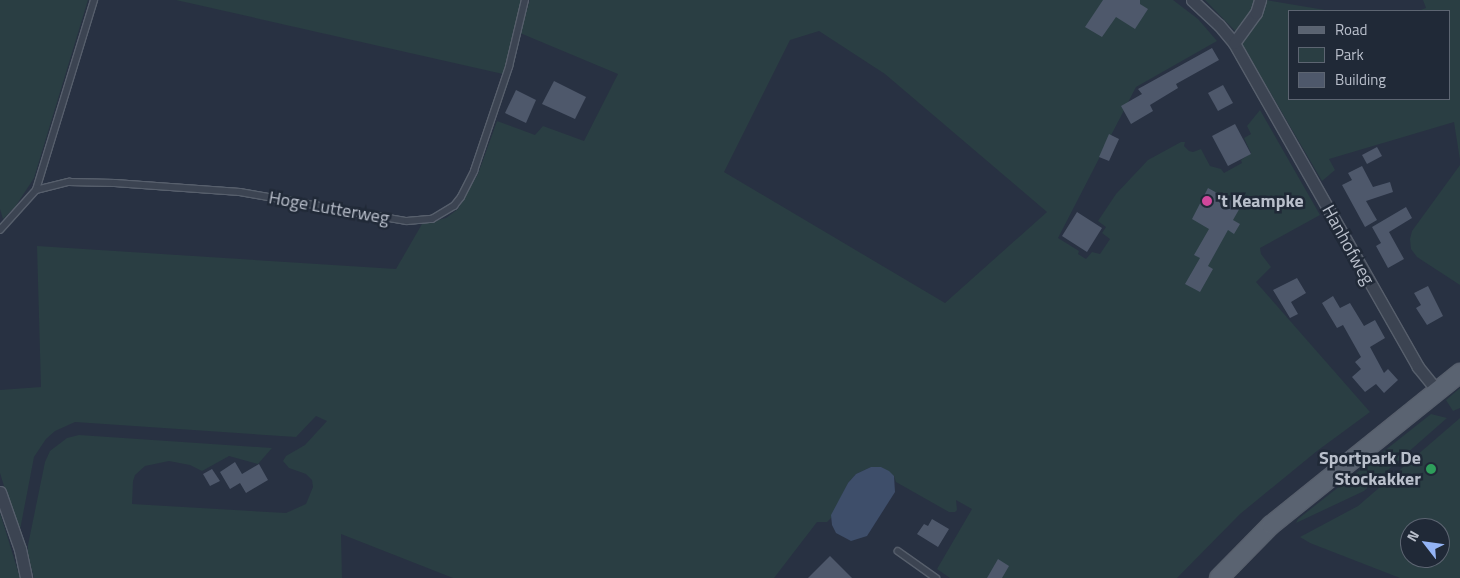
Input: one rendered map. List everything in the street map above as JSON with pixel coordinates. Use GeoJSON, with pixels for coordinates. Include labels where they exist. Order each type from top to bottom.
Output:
{"type":"FeatureCollection","features":[{"type":"Feature","properties":{"kind":"main road"},"geometry":{"type":"LineString","coordinates":[[1219,578],[1271,525],[1460,373]]}},
{"type":"Feature","properties":{"kind":"street","name":"Hanhofweg"},"geometry":{"type":"LineString","coordinates":[[1192,0],[1219,25],[1234,43],[1418,367],[1438,392]]}},
{"type":"Feature","properties":{"kind":"street"},"geometry":{"type":"LineString","coordinates":[[1234,43],[1256,13],[1260,0]]}},
{"type":"Feature","properties":{"kind":"street"},"geometry":{"type":"LineString","coordinates":[[0,492],[20,549],[26,578]]}},
{"type":"Feature","properties":{"kind":"lane"},"geometry":{"type":"LineString","coordinates":[[0,230],[36,190],[94,0]]}},
{"type":"Feature","properties":{"kind":"lane","name":"Hoge Lutterweg"},"geometry":{"type":"LineString","coordinates":[[36,190],[69,182],[115,182],[240,192],[407,221],[432,219],[454,206],[462,197],[474,171],[509,67],[525,0]]}},
{"type":"Feature","properties":{"kind":"lane"},"geometry":{"type":"LineString","coordinates":[[898,551],[936,578]]}},
{"type":"Feature","properties":{"kind":"green space"},"geometry":{"type":"Polygon","coordinates":[[[0,0],[88,0],[34,178],[15,207],[3,219],[0,209],[0,0]]]}},
{"type":"Feature","properties":{"kind":"green space"},"geometry":{"type":"Polygon","coordinates":[[[176,0],[522,0],[503,74],[176,0]]]}},
{"type":"Feature","properties":{"kind":"green space"},"geometry":{"type":"Polygon","coordinates":[[[530,0],[1173,0],[1198,19],[1217,41],[1136,87],[1058,238],[1079,251],[1078,254],[1086,259],[1092,252],[1100,254],[1110,239],[1102,233],[1106,227],[1098,221],[1116,194],[1148,160],[1181,142],[1185,142],[1184,146],[1189,151],[1193,152],[1201,149],[1210,166],[1221,169],[1224,173],[1242,163],[1241,160],[1251,153],[1244,138],[1251,134],[1247,126],[1260,110],[1320,215],[1260,248],[1261,254],[1271,267],[1256,282],[1370,412],[1317,451],[1240,514],[1177,578],[950,578],[937,569],[972,509],[956,500],[957,510],[949,512],[896,482],[894,476],[881,467],[871,467],[856,474],[848,483],[831,518],[827,522],[817,522],[774,578],[453,578],[341,534],[342,578],[34,578],[28,554],[28,545],[45,462],[50,451],[67,438],[79,435],[272,448],[258,464],[229,456],[202,471],[190,465],[169,461],[145,466],[135,475],[132,504],[286,513],[306,504],[313,487],[312,480],[306,474],[289,468],[283,461],[286,456],[305,445],[327,421],[316,416],[296,437],[75,422],[55,431],[46,439],[34,457],[19,535],[0,473],[0,390],[41,387],[37,246],[396,269],[422,224],[446,218],[458,209],[478,174],[497,121],[535,135],[543,126],[584,141],[618,74],[520,33],[530,0]],[[819,31],[790,40],[724,172],[945,303],[1047,212],[885,74],[819,31]]]}},
{"type":"Feature","properties":{"kind":"green space"},"geometry":{"type":"Polygon","coordinates":[[[1205,0],[1254,0],[1252,9],[1236,32],[1205,0]]]}},
{"type":"Feature","properties":{"kind":"green space"},"geometry":{"type":"Polygon","coordinates":[[[1266,0],[1325,10],[1288,10],[1288,100],[1450,100],[1450,10],[1421,10],[1426,8],[1423,0],[1460,0],[1460,160],[1454,122],[1329,159],[1335,170],[1322,181],[1242,44],[1265,8],[1266,0]]]}},
{"type":"Feature","properties":{"kind":"green space"},"geometry":{"type":"Polygon","coordinates":[[[1460,165],[1460,285],[1417,257],[1411,249],[1410,239],[1412,231],[1460,165]]]}},
{"type":"Feature","properties":{"kind":"green space"},"geometry":{"type":"Polygon","coordinates":[[[1460,388],[1460,408],[1453,411],[1446,400],[1460,388]]]}},
{"type":"Feature","properties":{"kind":"green space"},"geometry":{"type":"Polygon","coordinates":[[[1431,414],[1447,418],[1364,491],[1296,523],[1298,519],[1431,414]]]}},
{"type":"Feature","properties":{"kind":"green space","name":"Sportpark De Stockakker"},"geometry":{"type":"Polygon","coordinates":[[[1460,418],[1460,578],[1400,578],[1310,543],[1300,537],[1358,506],[1460,418]]]}},
{"type":"Feature","properties":{"kind":"green space"},"geometry":{"type":"Polygon","coordinates":[[[0,513],[6,532],[20,578],[0,578],[0,513]]]}},
{"type":"Feature","properties":{"kind":"water"},"geometry":{"type":"Polygon","coordinates":[[[871,467],[881,467],[894,476],[895,492],[867,536],[851,541],[836,533],[832,525],[831,515],[848,483],[856,474],[871,467]]]}},
{"type":"Feature","properties":{"kind":"building"},"geometry":{"type":"Polygon","coordinates":[[[1103,0],[1140,0],[1140,4],[1148,9],[1135,29],[1116,17],[1102,37],[1085,27],[1103,0]]]}},
{"type":"Feature","properties":{"kind":"building"},"geometry":{"type":"Polygon","coordinates":[[[1212,48],[1219,60],[1176,84],[1178,88],[1150,105],[1153,111],[1131,124],[1121,106],[1142,94],[1138,89],[1212,48]]]}},
{"type":"Feature","properties":{"kind":"building"},"geometry":{"type":"Polygon","coordinates":[[[554,81],[586,97],[575,119],[542,104],[554,81]]]}},
{"type":"Feature","properties":{"kind":"building"},"geometry":{"type":"Polygon","coordinates":[[[1223,85],[1233,103],[1218,111],[1208,93],[1223,85]]]}},
{"type":"Feature","properties":{"kind":"building"},"geometry":{"type":"Polygon","coordinates":[[[516,90],[536,100],[526,123],[505,113],[516,90]]]}},
{"type":"Feature","properties":{"kind":"building"},"geometry":{"type":"Polygon","coordinates":[[[1235,124],[1251,154],[1228,166],[1212,136],[1235,124]]]}},
{"type":"Feature","properties":{"kind":"building"},"geometry":{"type":"Polygon","coordinates":[[[1109,134],[1119,139],[1109,161],[1099,157],[1109,134]]]}},
{"type":"Feature","properties":{"kind":"building"},"geometry":{"type":"Polygon","coordinates":[[[1377,147],[1382,156],[1367,164],[1362,155],[1377,147]]]}},
{"type":"Feature","properties":{"kind":"building"},"geometry":{"type":"Polygon","coordinates":[[[1362,166],[1373,187],[1390,182],[1393,192],[1366,201],[1377,220],[1365,227],[1342,185],[1352,180],[1348,173],[1362,166]]]}},
{"type":"Feature","properties":{"kind":"building"},"geometry":{"type":"Polygon","coordinates":[[[1208,188],[1241,206],[1233,220],[1240,224],[1234,234],[1228,230],[1208,266],[1213,269],[1200,292],[1185,284],[1200,258],[1194,255],[1209,229],[1192,219],[1208,188]]]}},
{"type":"Feature","properties":{"kind":"building"},"geometry":{"type":"Polygon","coordinates":[[[1406,207],[1412,218],[1389,232],[1404,259],[1388,268],[1376,246],[1381,243],[1372,227],[1406,207]]]}},
{"type":"Feature","properties":{"kind":"building"},"geometry":{"type":"Polygon","coordinates":[[[1077,212],[1102,228],[1087,252],[1062,236],[1077,212]]]}},
{"type":"Feature","properties":{"kind":"building"},"geometry":{"type":"Polygon","coordinates":[[[1297,278],[1306,293],[1291,302],[1298,314],[1290,318],[1273,290],[1297,278]]]}},
{"type":"Feature","properties":{"kind":"building"},"geometry":{"type":"Polygon","coordinates":[[[1428,286],[1443,316],[1427,325],[1416,308],[1421,305],[1414,293],[1428,286]]]}},
{"type":"Feature","properties":{"kind":"building"},"geometry":{"type":"Polygon","coordinates":[[[1333,296],[1340,308],[1350,303],[1364,326],[1375,320],[1385,338],[1370,347],[1384,373],[1388,369],[1398,380],[1384,393],[1376,384],[1365,392],[1352,377],[1361,369],[1355,362],[1361,357],[1343,325],[1337,328],[1322,303],[1333,296]]]}},
{"type":"Feature","properties":{"kind":"building"},"geometry":{"type":"Polygon","coordinates":[[[235,462],[242,474],[259,464],[268,480],[246,493],[240,483],[230,489],[220,472],[235,462]]]}},
{"type":"Feature","properties":{"kind":"building"},"geometry":{"type":"Polygon","coordinates":[[[212,469],[220,481],[210,486],[203,474],[212,469]]]}},
{"type":"Feature","properties":{"kind":"building"},"geometry":{"type":"Polygon","coordinates":[[[932,519],[949,529],[938,547],[917,534],[924,524],[928,526],[932,519]]]}},
{"type":"Feature","properties":{"kind":"building"},"geometry":{"type":"Polygon","coordinates":[[[830,556],[852,578],[808,578],[830,556]]]}},
{"type":"Feature","properties":{"kind":"building"},"geometry":{"type":"Polygon","coordinates":[[[998,559],[1009,566],[1002,578],[987,578],[998,559]]]}},
{"type":"Feature","properties":{"kind":"place","name":"'t Keampke"},"geometry":{"type":"Point","coordinates":[1207,201]}},
{"type":"Feature","properties":{"kind":"place","name":"Sportpark De Stockakker"},"geometry":{"type":"Point","coordinates":[1431,469]}}]}
